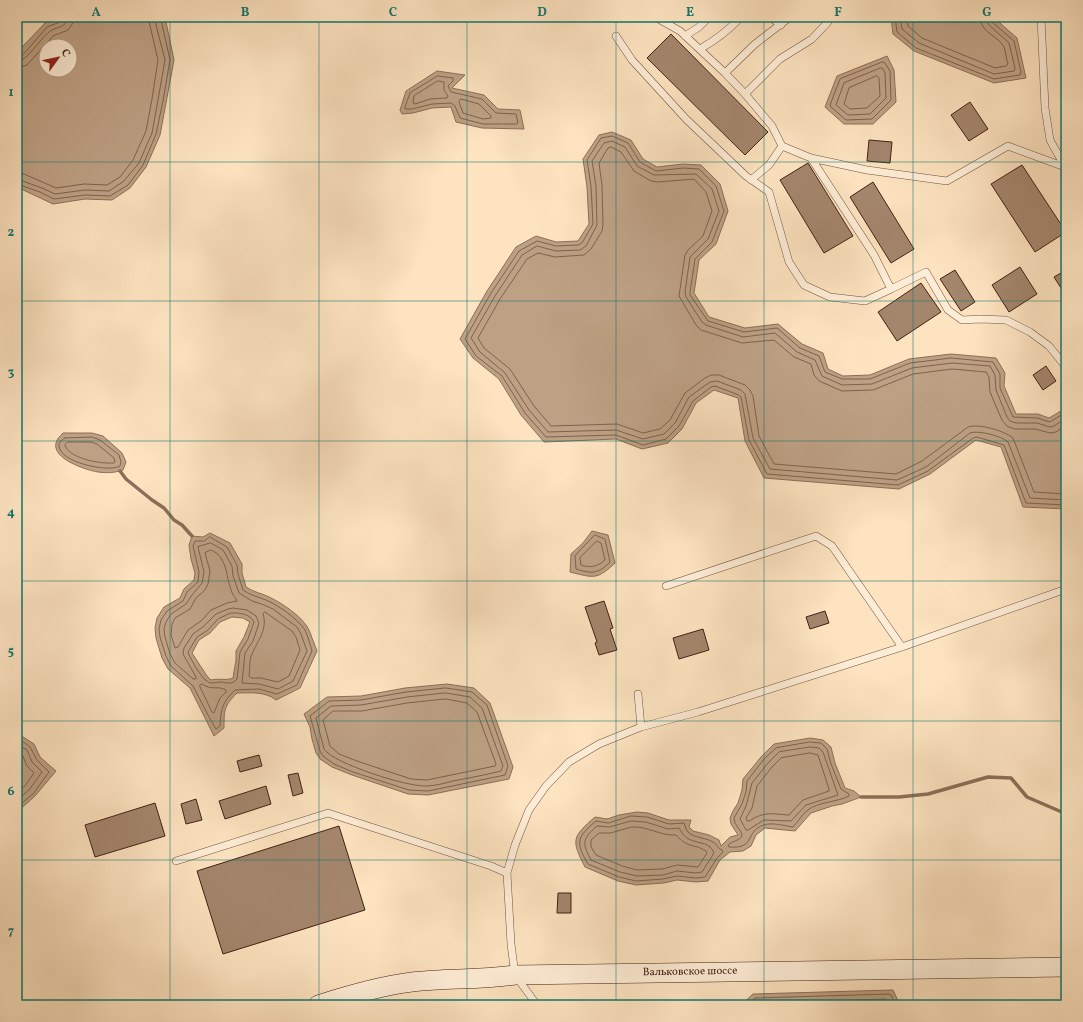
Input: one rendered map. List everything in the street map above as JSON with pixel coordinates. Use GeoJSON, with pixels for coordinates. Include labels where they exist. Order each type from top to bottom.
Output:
{"type":"FeatureCollection","features":[{"type":"Feature","properties":{"kind":"main road","name":"Вальковское шоссе"},"geometry":{"type":"LineString","coordinates":[[318,1005],[360,992],[412,982],[493,978],[515,974],[1066,967]]}},
{"type":"Feature","properties":{"kind":"lane"},"geometry":{"type":"LineString","coordinates":[[655,17],[680,31],[725,73],[772,126],[782,146],[811,158],[867,170],[947,180],[1008,146],[1066,168]]}},
{"type":"Feature","properties":{"kind":"lane"},"geometry":{"type":"LineString","coordinates":[[685,36],[699,27],[709,17]]}},
{"type":"Feature","properties":{"kind":"lane"},"geometry":{"type":"LineString","coordinates":[[700,49],[720,37],[741,17]]}},
{"type":"Feature","properties":{"kind":"lane"},"geometry":{"type":"LineString","coordinates":[[770,17],[781,25]]}},
{"type":"Feature","properties":{"kind":"lane"},"geometry":{"type":"LineString","coordinates":[[725,73],[755,44],[790,17]]}},
{"type":"Feature","properties":{"kind":"lane"},"geometry":{"type":"LineString","coordinates":[[745,94],[780,59],[812,39],[828,22],[826,17]]}},
{"type":"Feature","properties":{"kind":"lane"},"geometry":{"type":"LineString","coordinates":[[1041,17],[1045,108],[1050,140],[1066,168]]}},
{"type":"Feature","properties":{"kind":"lane"},"geometry":{"type":"LineString","coordinates":[[616,36],[632,60],[686,119],[751,180],[769,192],[789,262],[804,285],[830,297],[865,301],[926,272],[948,310],[962,320],[1006,320],[1030,332],[1049,346],[1066,367]]}},
{"type":"Feature","properties":{"kind":"lane"},"geometry":{"type":"LineString","coordinates":[[751,180],[769,165],[782,146]]}},
{"type":"Feature","properties":{"kind":"lane"},"geometry":{"type":"LineString","coordinates":[[811,158],[874,255],[892,289]]}},
{"type":"Feature","properties":{"kind":"lane"},"geometry":{"type":"LineString","coordinates":[[666,586],[816,536],[832,546],[902,647]]}},
{"type":"Feature","properties":{"kind":"lane"},"geometry":{"type":"LineString","coordinates":[[536,1005],[515,974],[511,944],[506,873],[530,810],[546,786],[569,762],[599,744],[641,727],[698,712],[902,647],[1066,589]]}},
{"type":"Feature","properties":{"kind":"lane"},"geometry":{"type":"LineString","coordinates":[[638,694],[641,727]]}},
{"type":"Feature","properties":{"kind":"lane"},"geometry":{"type":"LineString","coordinates":[[176,861],[328,813],[490,866],[506,873]]}},
{"type":"Feature","properties":{"kind":"water"},"geometry":{"type":"Polygon","coordinates":[[[64,17],[162,17],[166,22],[174,60],[160,135],[146,167],[130,188],[112,200],[85,199],[53,204],[17,187],[17,55],[24,45],[45,23],[64,17]]]}},
{"type":"Feature","properties":{"kind":"water"},"geometry":{"type":"Polygon","coordinates":[[[891,17],[993,17],[1017,38],[1026,78],[994,83],[914,51],[893,34],[891,17]]]}},
{"type":"Feature","properties":{"kind":"water"},"geometry":{"type":"Polygon","coordinates":[[[887,56],[894,70],[896,102],[873,124],[844,124],[825,107],[837,76],[887,56]]]}},
{"type":"Feature","properties":{"kind":"water"},"geometry":{"type":"Polygon","coordinates":[[[437,71],[465,75],[452,88],[484,95],[498,109],[520,110],[524,129],[482,128],[456,122],[451,107],[432,108],[402,114],[400,110],[406,91],[437,71]]]}},
{"type":"Feature","properties":{"kind":"water"},"geometry":{"type":"Polygon","coordinates":[[[612,132],[631,140],[643,159],[657,167],[683,164],[701,165],[720,184],[728,211],[716,244],[699,260],[694,293],[709,317],[745,328],[778,324],[802,344],[823,353],[828,369],[843,376],[870,375],[909,359],[951,354],[996,358],[1005,373],[1004,386],[1016,414],[1038,414],[1049,418],[1066,408],[1066,509],[1023,507],[1001,447],[976,440],[930,474],[899,489],[764,478],[745,441],[738,398],[714,390],[696,403],[682,429],[668,443],[642,449],[616,439],[544,442],[521,415],[499,379],[473,358],[460,339],[487,291],[516,247],[536,236],[556,242],[578,241],[589,224],[587,187],[583,159],[599,135],[612,132]]]}},
{"type":"Feature","properties":{"kind":"water"},"geometry":{"type":"Polygon","coordinates":[[[63,433],[92,433],[103,436],[122,453],[126,462],[123,470],[117,472],[98,472],[78,466],[64,459],[56,449],[56,442],[63,433]]]}},
{"type":"Feature","properties":{"kind":"water"},"geometry":{"type":"Polygon","coordinates":[[[592,531],[608,535],[615,563],[604,572],[595,576],[585,576],[570,572],[571,554],[583,543],[592,531]]]}},
{"type":"Feature","properties":{"kind":"water"},"geometry":{"type":"Polygon","coordinates":[[[210,533],[230,543],[242,564],[242,573],[246,587],[274,600],[297,615],[309,630],[317,651],[300,688],[276,700],[262,694],[237,693],[227,705],[224,717],[224,728],[214,736],[190,688],[168,669],[162,658],[156,638],[155,628],[157,618],[164,607],[180,598],[184,589],[194,580],[195,573],[189,545],[192,536],[203,537],[210,533]],[[232,617],[220,622],[210,633],[199,640],[192,653],[211,680],[233,678],[236,651],[250,622],[243,618],[232,617]]]}},
{"type":"Feature","properties":{"kind":"water"},"geometry":{"type":"Polygon","coordinates":[[[447,684],[474,688],[490,703],[513,767],[509,779],[428,795],[408,794],[332,767],[320,759],[316,753],[310,727],[304,714],[327,697],[361,696],[405,688],[447,684]]]}},
{"type":"Feature","properties":{"kind":"water"},"geometry":{"type":"Polygon","coordinates":[[[17,733],[34,744],[40,757],[56,771],[35,796],[17,812],[17,733]]]}},
{"type":"Feature","properties":{"kind":"water"},"geometry":{"type":"Polygon","coordinates":[[[810,738],[823,740],[831,747],[835,763],[845,788],[854,791],[861,797],[811,813],[795,831],[765,828],[756,835],[751,846],[743,851],[730,852],[720,860],[708,881],[696,882],[677,880],[664,883],[636,885],[618,881],[585,867],[580,858],[577,851],[576,839],[582,829],[595,817],[607,819],[637,812],[648,813],[669,820],[691,820],[689,827],[693,831],[709,835],[719,840],[721,846],[730,837],[738,835],[731,824],[730,818],[738,803],[742,790],[743,779],[761,757],[774,744],[810,738]]]}},
{"type":"Feature","properties":{"kind":"water"},"geometry":{"type":"Polygon","coordinates":[[[893,990],[900,1005],[741,1005],[753,994],[893,990]]]}},
{"type":"Feature","properties":{"kind":"building"},"geometry":{"type":"Polygon","coordinates":[[[671,34],[768,132],[745,155],[647,58],[671,34]]]}},
{"type":"Feature","properties":{"kind":"building"},"geometry":{"type":"Polygon","coordinates":[[[970,102],[988,129],[969,141],[951,115],[970,102]]]}},
{"type":"Feature","properties":{"kind":"building"},"geometry":{"type":"Polygon","coordinates":[[[869,140],[892,142],[890,163],[867,161],[869,140]]]}},
{"type":"Feature","properties":{"kind":"building"},"geometry":{"type":"Polygon","coordinates":[[[808,163],[853,236],[824,253],[780,180],[808,163]]]}},
{"type":"Feature","properties":{"kind":"building"},"geometry":{"type":"Polygon","coordinates":[[[1022,165],[1066,232],[1035,252],[991,184],[1022,165]]]}},
{"type":"Feature","properties":{"kind":"building"},"geometry":{"type":"Polygon","coordinates":[[[873,182],[914,249],[891,263],[850,197],[873,182]]]}},
{"type":"Feature","properties":{"kind":"building"},"geometry":{"type":"Polygon","coordinates":[[[1020,267],[1037,294],[1009,312],[992,285],[1020,267]]]}},
{"type":"Feature","properties":{"kind":"building"},"geometry":{"type":"Polygon","coordinates":[[[955,270],[975,302],[961,311],[940,279],[955,270]]]}},
{"type":"Feature","properties":{"kind":"building"},"geometry":{"type":"Polygon","coordinates":[[[1066,270],[1066,296],[1054,277],[1066,270]]]}},
{"type":"Feature","properties":{"kind":"building"},"geometry":{"type":"Polygon","coordinates":[[[921,283],[941,312],[897,341],[878,312],[921,283]]]}},
{"type":"Feature","properties":{"kind":"building"},"geometry":{"type":"Polygon","coordinates":[[[1046,366],[1056,381],[1043,390],[1033,375],[1046,366]]]}},
{"type":"Feature","properties":{"kind":"building"},"geometry":{"type":"Polygon","coordinates":[[[604,601],[613,628],[610,629],[617,650],[599,655],[595,643],[597,642],[585,607],[604,601]]]}},
{"type":"Feature","properties":{"kind":"building"},"geometry":{"type":"Polygon","coordinates":[[[825,611],[829,623],[810,629],[806,617],[825,611]]]}},
{"type":"Feature","properties":{"kind":"building"},"geometry":{"type":"Polygon","coordinates":[[[703,629],[709,650],[679,659],[673,638],[703,629]]]}},
{"type":"Feature","properties":{"kind":"building"},"geometry":{"type":"Polygon","coordinates":[[[259,755],[262,766],[240,772],[237,761],[259,755]]]}},
{"type":"Feature","properties":{"kind":"building"},"geometry":{"type":"Polygon","coordinates":[[[298,773],[303,793],[293,796],[288,775],[298,773]]]}},
{"type":"Feature","properties":{"kind":"building"},"geometry":{"type":"Polygon","coordinates":[[[266,786],[271,804],[225,819],[219,801],[266,786]]]}},
{"type":"Feature","properties":{"kind":"building"},"geometry":{"type":"Polygon","coordinates":[[[196,799],[202,820],[186,824],[181,804],[196,799]]]}},
{"type":"Feature","properties":{"kind":"building"},"geometry":{"type":"Polygon","coordinates":[[[155,803],[165,836],[95,857],[85,825],[155,803]]]}},
{"type":"Feature","properties":{"kind":"building"},"geometry":{"type":"Polygon","coordinates":[[[339,826],[365,910],[223,954],[197,871],[339,826]]]}},
{"type":"Feature","properties":{"kind":"building"},"geometry":{"type":"Polygon","coordinates":[[[558,893],[571,893],[571,913],[557,913],[558,893]]]}},
{"type":"Feature","properties":{"kind":"waterway"},"geometry":{"type":"LineString","coordinates":[[120,471],[126,479],[164,508],[174,520],[182,525],[192,536]]}},
{"type":"Feature","properties":{"kind":"waterway"},"geometry":{"type":"LineString","coordinates":[[861,797],[899,797],[928,794],[988,777],[1011,778],[1027,797],[1064,813],[1066,812]]}}]}
